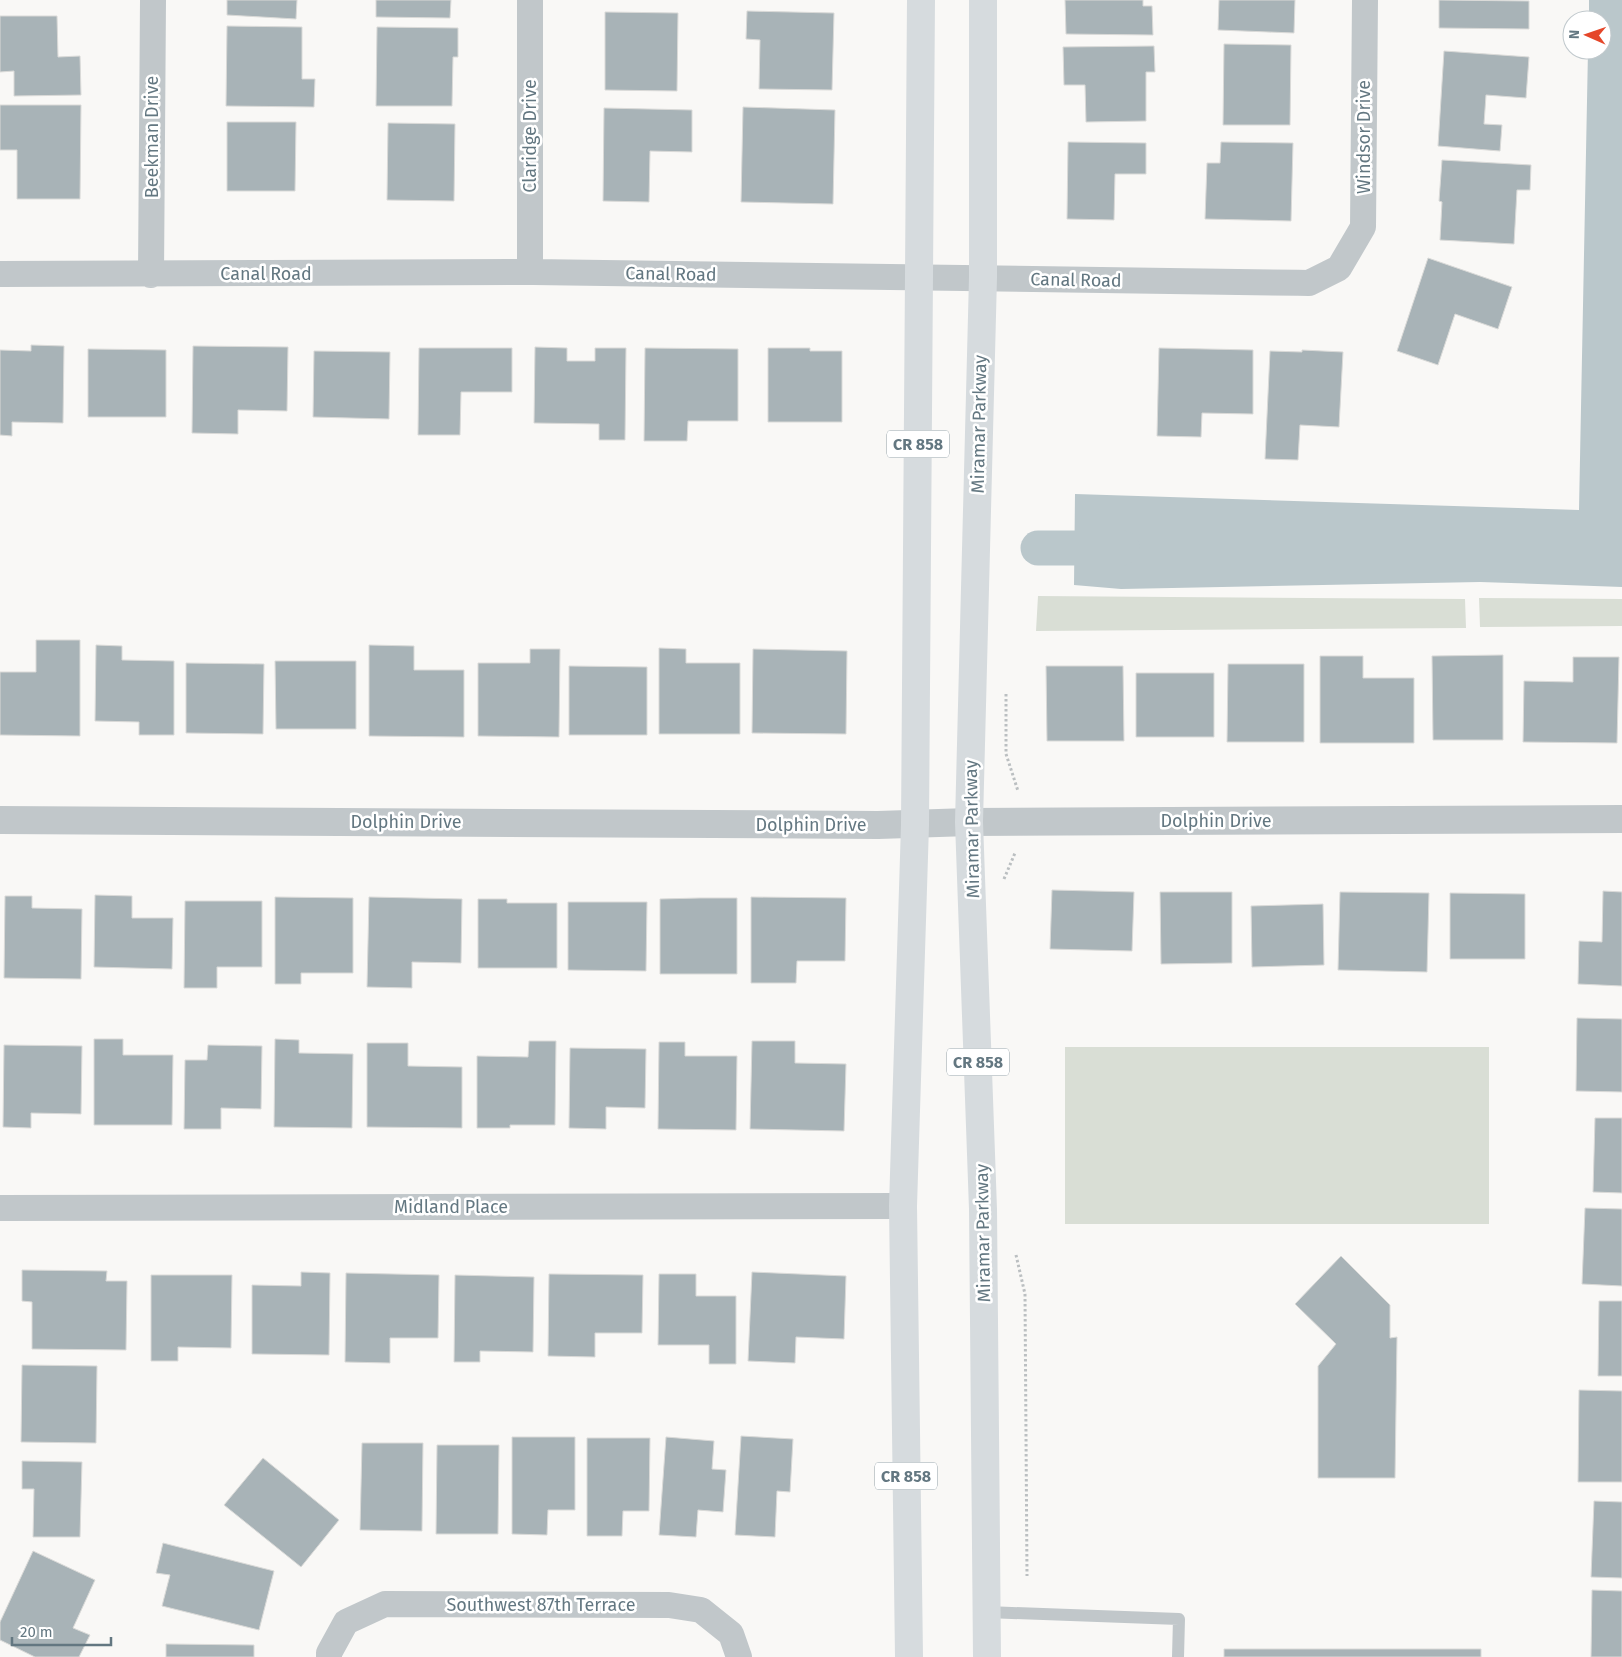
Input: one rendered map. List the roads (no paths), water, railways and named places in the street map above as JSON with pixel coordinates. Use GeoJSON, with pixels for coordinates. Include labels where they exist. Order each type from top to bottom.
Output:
{"type":"FeatureCollection","features":[{"type":"Feature","properties":{"kind":"main road","name":"CR 858"},"geometry":{"type":"LineString","coordinates":[[909,1657],[903,1206],[915,825],[921,0]]}},
{"type":"Feature","properties":{"kind":"main road","name":"Miramar Parkway"},"geometry":{"type":"LineString","coordinates":[[983,0],[983,278],[969,822],[984,1209],[987,1657]]}},
{"type":"Feature","properties":{"kind":"street","name":"Beekman Drive"},"geometry":{"type":"LineString","coordinates":[[151,275],[153,0]]}},
{"type":"Feature","properties":{"kind":"street","name":"Claridge Drive"},"geometry":{"type":"LineString","coordinates":[[530,0],[530,272]]}},
{"type":"Feature","properties":{"kind":"street","name":"Windsor Drive"},"geometry":{"type":"LineString","coordinates":[[1339,268],[1363,227],[1365,0]]}},
{"type":"Feature","properties":{"kind":"street","name":"Canal Road"},"geometry":{"type":"LineString","coordinates":[[0,274],[151,275],[530,272],[1309,283],[1339,268]]}},
{"type":"Feature","properties":{"kind":"street","name":"Dolphin Drive"},"geometry":{"type":"LineString","coordinates":[[0,820],[915,825],[969,822],[1622,819]]}},
{"type":"Feature","properties":{"kind":"street","name":"Midland Place"},"geometry":{"type":"LineString","coordinates":[[0,1208],[903,1206]]}},
{"type":"Feature","properties":{"kind":"street","name":"Southwest 87th Terrace"},"geometry":{"type":"LineString","coordinates":[[329,1657],[329,1653],[346,1622],[385,1604],[669,1605],[701,1610],[735,1646]]}},
{"type":"Feature","properties":{"kind":"lane"},"geometry":{"type":"LineString","coordinates":[[987,1612],[1179,1619],[1178,1657]]}},
{"type":"Feature","properties":{"kind":"waterway"},"geometry":{"type":"LineString","coordinates":[[1038,548],[1122,548]]}}]}
